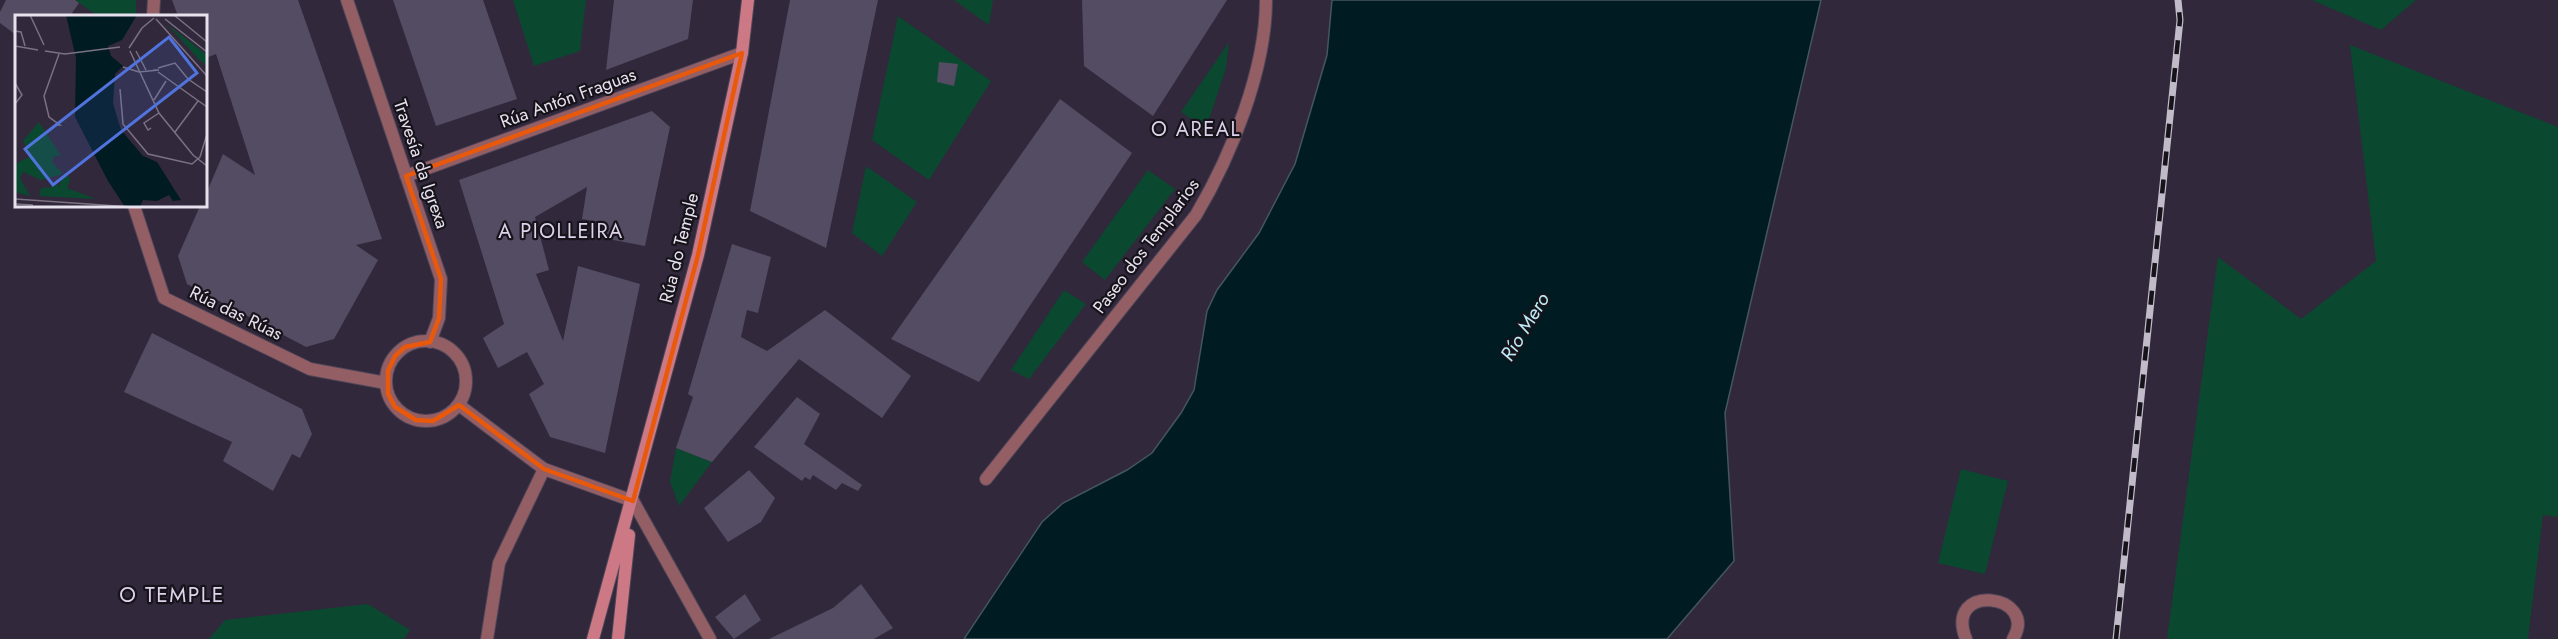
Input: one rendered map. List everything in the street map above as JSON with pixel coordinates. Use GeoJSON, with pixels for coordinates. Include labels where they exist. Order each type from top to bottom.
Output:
{"type":"FeatureCollection","features":[{"type":"Feature","properties":{"kind":"main road","name":"Rúa do Temple"},"geometry":{"type":"LineString","coordinates":[[593,639],[633,501],[645,446],[698,255],[742,53],[748,0]]}},
{"type":"Feature","properties":{"kind":"main road","name":"Rúa do Temple"},"geometry":{"type":"LineString","coordinates":[[618,639],[633,501]]}},
{"type":"Feature","properties":{"kind":"street"},"geometry":{"type":"LineString","coordinates":[[153,15],[154,0]]}},
{"type":"Feature","properties":{"kind":"street","name":"Travesía da Igrexa"},"geometry":{"type":"LineString","coordinates":[[347,0],[441,279],[439,318],[430,342]]}},
{"type":"Feature","properties":{"kind":"street","name":"Paseo dos Templarios"},"geometry":{"type":"LineString","coordinates":[[986,480],[1196,215],[1219,177],[1238,128],[1256,69],[1266,0]]}},
{"type":"Feature","properties":{"kind":"street","name":"Rúa Antón Fraguas"},"geometry":{"type":"LineString","coordinates":[[406,176],[742,53]]}},
{"type":"Feature","properties":{"kind":"street","name":"Rúa das Rúas"},"geometry":{"type":"LineString","coordinates":[[134,207],[164,298],[310,369],[386,383]]}},
{"type":"Feature","properties":{"kind":"street"},"geometry":{"type":"LineString","coordinates":[[430,342],[442,344],[460,360],[466,379],[465,392],[459,405],[449,414],[433,421],[416,420],[407,417],[395,406],[386,383],[388,371],[395,356],[405,347],[430,342]]}},
{"type":"Feature","properties":{"kind":"street"},"geometry":{"type":"LineString","coordinates":[[459,405],[544,469],[633,501],[710,639]]}},
{"type":"Feature","properties":{"kind":"street"},"geometry":{"type":"LineString","coordinates":[[488,639],[499,562],[544,469]]}},
{"type":"Feature","properties":{"kind":"street"},"geometry":{"type":"LineString","coordinates":[[1966,639],[1962,630],[1964,616],[1972,604],[1986,598],[2000,600],[2012,609],[2017,622],[2013,639]]}},
{"type":"Feature","properties":{"kind":"highlighted area"},"geometry":{"type":"Polygon","coordinates":[[[742,53],[698,255],[633,501],[544,469],[459,405],[433,421],[416,420],[395,407],[388,394],[388,371],[395,356],[405,347],[430,342],[439,318],[441,279],[406,176],[742,53]]]}},
{"type":"Feature","properties":{"kind":"green space"},"geometry":{"type":"Polygon","coordinates":[[[75,0],[136,0],[136,15],[97,15],[75,0]]]}},
{"type":"Feature","properties":{"kind":"green space"},"geometry":{"type":"Polygon","coordinates":[[[513,0],[586,0],[580,51],[534,66],[513,0]]]}},
{"type":"Feature","properties":{"kind":"green space"},"geometry":{"type":"Polygon","coordinates":[[[954,0],[993,0],[989,25],[954,0]]]}},
{"type":"Feature","properties":{"kind":"green space"},"geometry":{"type":"Polygon","coordinates":[[[2312,0],[2416,0],[2381,30],[2312,0]]]}},
{"type":"Feature","properties":{"kind":"green space"},"geometry":{"type":"Polygon","coordinates":[[[898,16],[991,81],[929,180],[872,140],[898,16]]]}},
{"type":"Feature","properties":{"kind":"green space"},"geometry":{"type":"Polygon","coordinates":[[[1229,42],[1226,68],[1206,129],[1181,112],[1229,42]]]}},
{"type":"Feature","properties":{"kind":"green space"},"geometry":{"type":"Polygon","coordinates":[[[2350,45],[2558,127],[2558,517],[2543,515],[2528,639],[2167,639],[2218,257],[2301,319],[2376,261],[2350,45]]]}},
{"type":"Feature","properties":{"kind":"green space"},"geometry":{"type":"Polygon","coordinates":[[[866,166],[917,202],[882,256],[852,233],[866,166]]]}},
{"type":"Feature","properties":{"kind":"green space"},"geometry":{"type":"Polygon","coordinates":[[[1148,170],[1175,189],[1105,280],[1082,262],[1148,170]]]}},
{"type":"Feature","properties":{"kind":"green space"},"geometry":{"type":"Polygon","coordinates":[[[1064,290],[1086,304],[1029,379],[1011,370],[1064,290]]]}},
{"type":"Feature","properties":{"kind":"green space"},"geometry":{"type":"Polygon","coordinates":[[[676,448],[712,462],[679,506],[670,482],[676,448]]]}},
{"type":"Feature","properties":{"kind":"green space"},"geometry":{"type":"Polygon","coordinates":[[[1961,469],[2008,481],[1985,574],[1938,563],[1961,469]]]}},
{"type":"Feature","properties":{"kind":"green space"},"geometry":{"type":"Polygon","coordinates":[[[368,604],[410,630],[404,639],[209,639],[225,620],[368,604]]]}},
{"type":"Feature","properties":{"kind":"water","name":"Río Mero"},"geometry":{"type":"Polygon","coordinates":[[[1332,0],[1821,0],[1725,413],[1734,561],[1667,639],[964,639],[1042,522],[1063,503],[1127,470],[1152,453],[1181,413],[1194,390],[1207,311],[1217,290],[1259,233],[1295,164],[1327,55],[1332,0]]]}},
{"type":"Feature","properties":{"kind":"building"},"geometry":{"type":"Polygon","coordinates":[[[6,0],[75,0],[79,3],[71,15],[15,15],[15,34],[0,23],[0,12],[6,0]]]}},
{"type":"Feature","properties":{"kind":"building"},"geometry":{"type":"Polygon","coordinates":[[[172,0],[298,0],[382,239],[356,245],[378,260],[334,339],[306,347],[187,284],[178,256],[200,207],[207,207],[207,192],[223,154],[255,175],[216,54],[207,58],[207,15],[178,15],[172,0]]]}},
{"type":"Feature","properties":{"kind":"building"},"geometry":{"type":"Polygon","coordinates":[[[393,0],[483,0],[517,99],[436,126],[393,0]]]}},
{"type":"Feature","properties":{"kind":"building"},"geometry":{"type":"Polygon","coordinates":[[[614,0],[693,0],[688,39],[606,70],[614,0]]]}},
{"type":"Feature","properties":{"kind":"building"},"geometry":{"type":"Polygon","coordinates":[[[790,0],[878,0],[826,248],[750,211],[790,0]]]}},
{"type":"Feature","properties":{"kind":"building"},"geometry":{"type":"Polygon","coordinates":[[[1082,0],[1227,0],[1153,116],[1084,66],[1082,0]]]}},
{"type":"Feature","properties":{"kind":"building"},"geometry":{"type":"Polygon","coordinates":[[[939,62],[958,64],[954,86],[937,82],[939,62]]]}},
{"type":"Feature","properties":{"kind":"building"},"geometry":{"type":"Polygon","coordinates":[[[1060,99],[1132,153],[979,382],[891,339],[1060,99]]]}},
{"type":"Feature","properties":{"kind":"building"},"geometry":{"type":"Polygon","coordinates":[[[652,111],[670,127],[645,246],[603,238],[606,223],[582,219],[587,187],[535,217],[549,270],[536,274],[563,341],[578,266],[640,284],[605,453],[550,437],[529,394],[544,384],[527,352],[498,368],[483,338],[504,324],[459,180],[652,111]]]}},
{"type":"Feature","properties":{"kind":"building"},"geometry":{"type":"Polygon","coordinates":[[[732,244],[771,257],[758,313],[747,310],[741,337],[767,351],[825,310],[911,376],[882,418],[799,359],[712,462],[676,448],[693,397],[688,394],[732,244]]]}},
{"type":"Feature","properties":{"kind":"building"},"geometry":{"type":"Polygon","coordinates":[[[152,333],[302,409],[312,434],[300,458],[292,454],[273,491],[223,461],[232,442],[124,392],[152,333]]]}},
{"type":"Feature","properties":{"kind":"building"},"geometry":{"type":"Polygon","coordinates":[[[797,397],[820,414],[804,444],[862,485],[858,491],[842,483],[836,490],[813,475],[810,480],[805,477],[802,481],[754,447],[797,397]]]}},
{"type":"Feature","properties":{"kind":"building"},"geometry":{"type":"Polygon","coordinates":[[[749,470],[775,498],[761,522],[728,542],[704,508],[749,470]]]}},
{"type":"Feature","properties":{"kind":"building"},"geometry":{"type":"Polygon","coordinates":[[[861,584],[893,628],[874,639],[769,639],[833,608],[861,584]]]}},
{"type":"Feature","properties":{"kind":"building"},"geometry":{"type":"Polygon","coordinates":[[[745,594],[761,620],[734,639],[715,617],[745,594]]]}},
{"type":"Feature","properties":{"kind":"railway"},"geometry":{"type":"LineString","coordinates":[[2116,639],[2180,20],[2178,0]]}},
{"type":"Feature","properties":{"kind":"district","name":"O AREAL"},"geometry":{"type":"Point","coordinates":[1196,129]}},
{"type":"Feature","properties":{"kind":"district","name":"A PIOLLEIRA"},"geometry":{"type":"Point","coordinates":[561,231]}},
{"type":"Feature","properties":{"kind":"district","name":"O TEMPLE"},"geometry":{"type":"Point","coordinates":[172,595]}}]}
